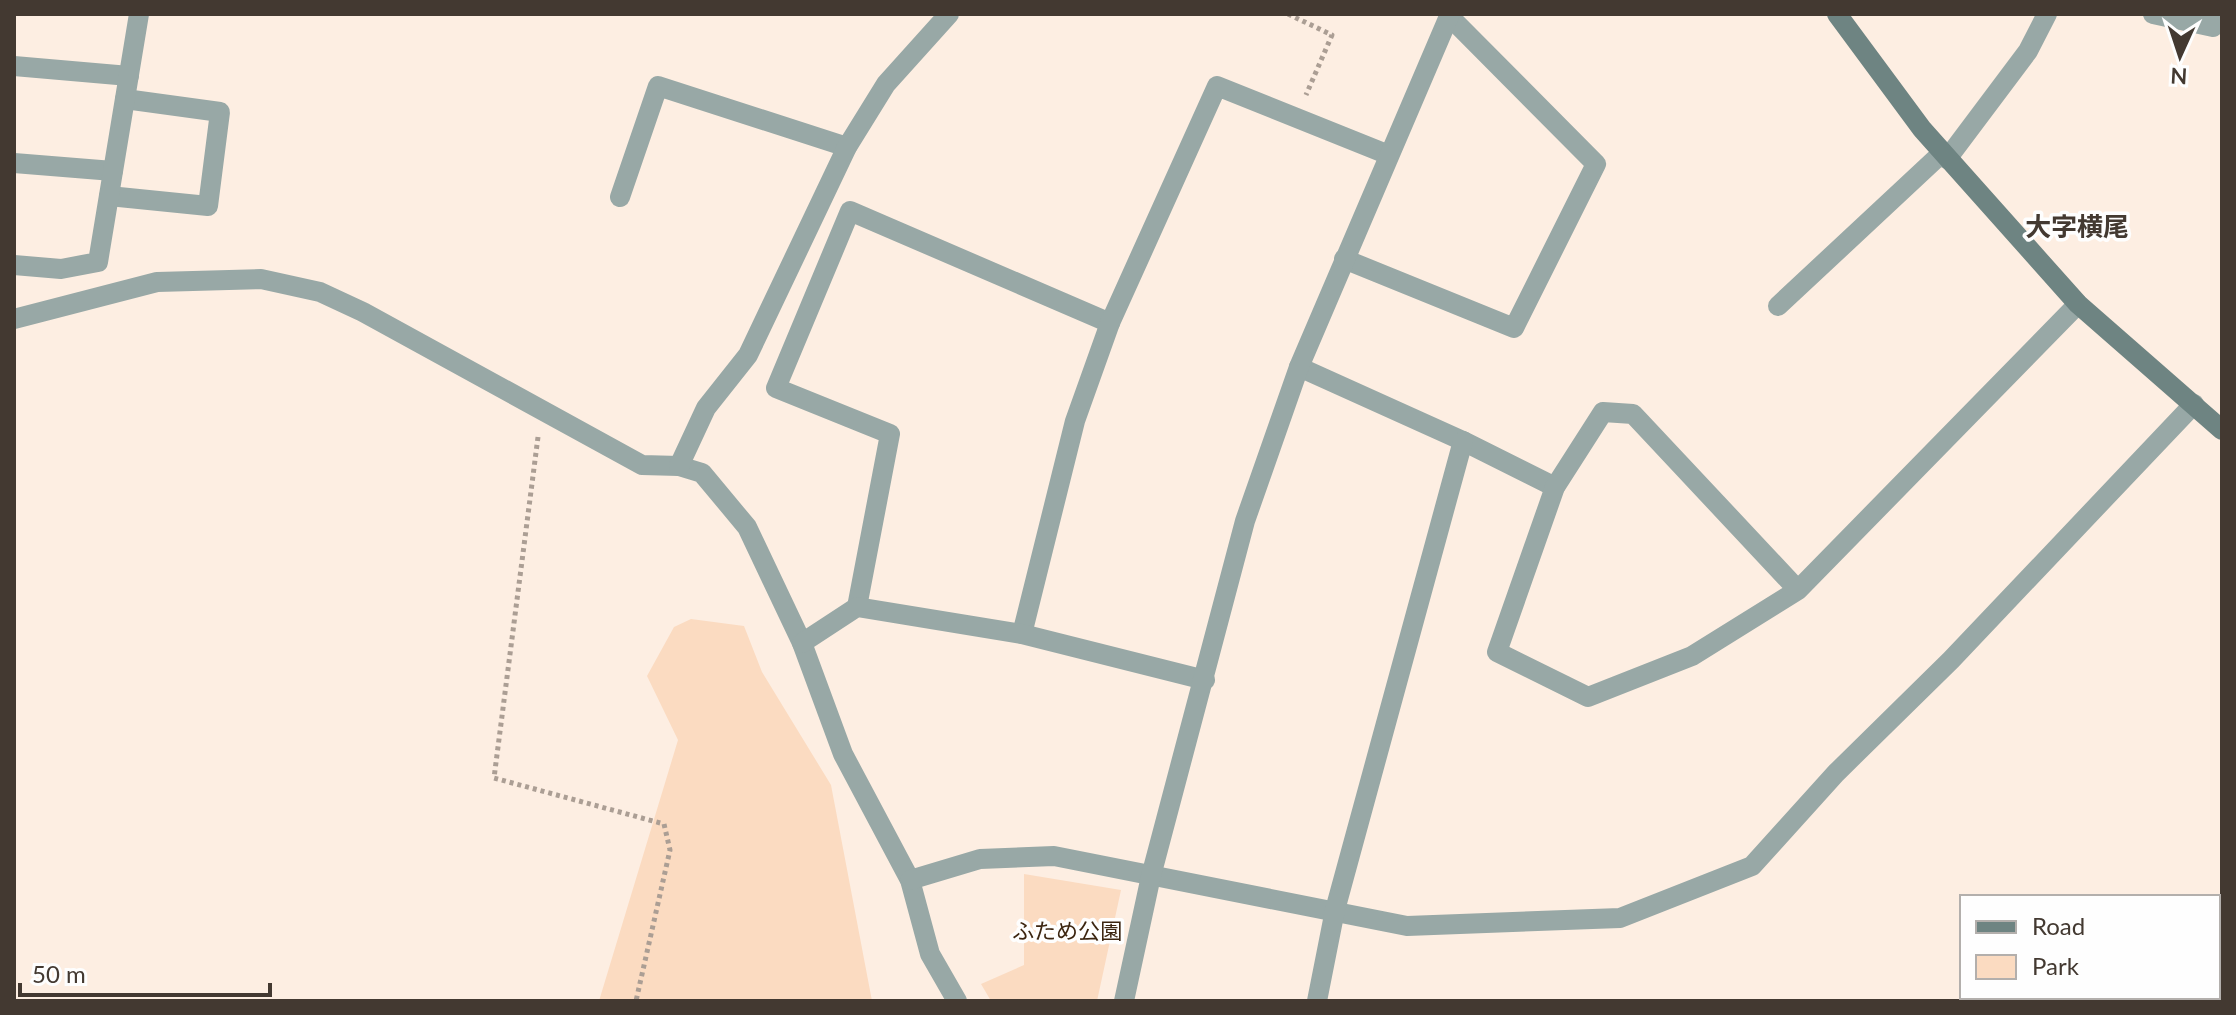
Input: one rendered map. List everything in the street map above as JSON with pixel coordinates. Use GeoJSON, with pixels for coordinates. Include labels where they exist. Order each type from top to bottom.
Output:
{"type":"FeatureCollection","features":[{"type":"Feature","properties":{"kind":"street"},"geometry":{"type":"LineString","coordinates":[[14,265],[61,269],[98,262],[139,14]]}},
{"type":"Feature","properties":{"kind":"street"},"geometry":{"type":"LineString","coordinates":[[679,466],[706,408],[748,355],[847,147],[886,84],[949,14]]}},
{"type":"Feature","properties":{"kind":"street"},"geometry":{"type":"LineString","coordinates":[[1837,14],[1945,156],[2078,304],[2222,430]]}},
{"type":"Feature","properties":{"kind":"street"},"geometry":{"type":"LineString","coordinates":[[1778,306],[1945,156],[2028,51],[2047,14]]}},
{"type":"Feature","properties":{"kind":"street"},"geometry":{"type":"LineString","coordinates":[[2153,14],[2213,27],[2219,14]]}},
{"type":"Feature","properties":{"kind":"street"},"geometry":{"type":"LineString","coordinates":[[1124,1001],[1151,876],[1245,521],[1299,367],[1344,259],[1450,15],[1596,164],[1514,328],[1344,259]]}},
{"type":"Feature","properties":{"kind":"street"},"geometry":{"type":"LineString","coordinates":[[14,66],[129,76]]}},
{"type":"Feature","properties":{"kind":"street"},"geometry":{"type":"LineString","coordinates":[[620,197],[658,86],[847,147]]}},
{"type":"Feature","properties":{"kind":"street"},"geometry":{"type":"LineString","coordinates":[[1022,634],[1075,421],[1110,323],[1217,86],[1389,155]]}},
{"type":"Feature","properties":{"kind":"street"},"geometry":{"type":"LineString","coordinates":[[109,196],[208,206],[220,112],[125,99]]}},
{"type":"Feature","properties":{"kind":"street"},"geometry":{"type":"LineString","coordinates":[[14,163],[113,171]]}},
{"type":"Feature","properties":{"kind":"street"},"geometry":{"type":"LineString","coordinates":[[857,607],[890,434],[776,388],[850,211],[1110,323]]}},
{"type":"Feature","properties":{"kind":"street"},"geometry":{"type":"LineString","coordinates":[[14,319],[157,282],[261,279],[320,292],[363,312],[541,413],[642,465],[679,466],[702,473],[747,527],[802,643],[843,754],[910,880],[930,954],[957,1001]]}},
{"type":"Feature","properties":{"kind":"street"},"geometry":{"type":"LineString","coordinates":[[1798,590],[1633,414],[1603,412],[1555,487],[1497,652],[1588,697],[1692,656],[1798,590],[2078,304]]}},
{"type":"Feature","properties":{"kind":"street"},"geometry":{"type":"LineString","coordinates":[[1299,367],[1463,441],[1555,487]]}},
{"type":"Feature","properties":{"kind":"street"},"geometry":{"type":"LineString","coordinates":[[910,880],[980,859],[1054,856],[1407,926],[1620,918],[1752,866],[1836,773],[1951,660],[2194,404]]}},
{"type":"Feature","properties":{"kind":"street"},"geometry":{"type":"LineString","coordinates":[[1317,1001],[1335,910],[1463,441]]}},
{"type":"Feature","properties":{"kind":"street"},"geometry":{"type":"LineString","coordinates":[[802,643],[857,607],[1022,634],[1205,680]]}},
{"type":"Feature","properties":{"kind":"path"},"geometry":{"type":"LineString","coordinates":[[1288,14],[1332,35],[1296,118]]}},
{"type":"Feature","properties":{"kind":"path"},"geometry":{"type":"LineString","coordinates":[[541,413],[494,778],[664,824],[670,850],[636,1001]]}},
{"type":"Feature","properties":{"kind":"green space"},"geometry":{"type":"Polygon","coordinates":[[[691,619],[744,626],[762,672],[831,785],[872,1001],[599,1001],[678,740],[647,676],[674,627],[691,619]]]}},
{"type":"Feature","properties":{"kind":"green space","name":"ふため公園"},"geometry":{"type":"Polygon","coordinates":[[[1024,874],[1121,890],[1097,1001],[991,1001],[981,984],[1024,965],[1024,874]]]}},
{"type":"Feature","properties":{"kind":"district","name":"大字横尾"},"geometry":{"type":"Point","coordinates":[2077,226]}}]}
